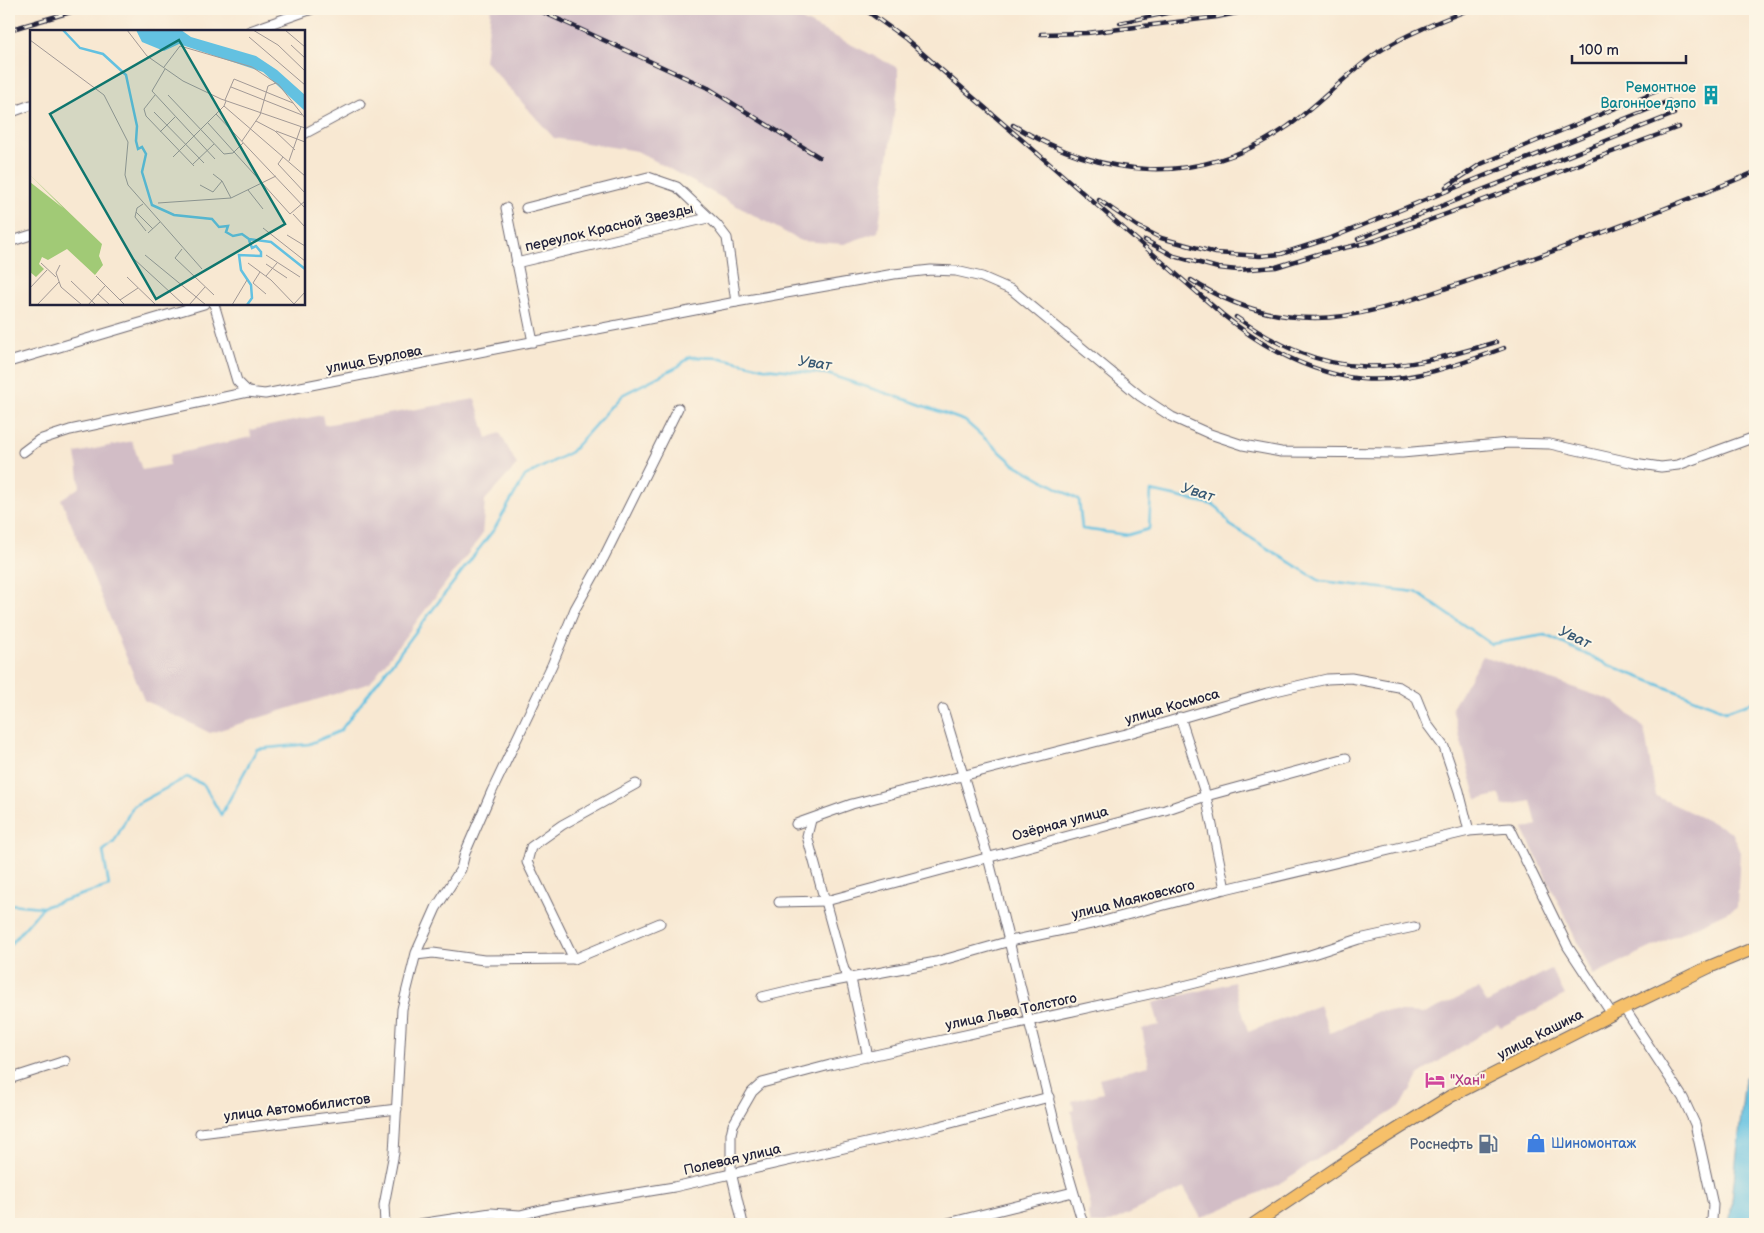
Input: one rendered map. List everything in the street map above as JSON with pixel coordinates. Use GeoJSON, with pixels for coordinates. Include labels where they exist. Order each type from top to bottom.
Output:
{"type":"FeatureCollection","features":[{"type":"Feature","properties":{"kind":"highway","name":"улица Кашика"},"geometry":{"type":"LineString","coordinates":[[1254,1224],[1354,1157],[1451,1096],[1709,966],[1751,950]]}},
{"type":"Feature","properties":{"kind":"street"},"geometry":{"type":"LineString","coordinates":[[253,30],[312,9]]}},
{"type":"Feature","properties":{"kind":"street"},"geometry":{"type":"LineString","coordinates":[[305,133],[360,104]]}},
{"type":"Feature","properties":{"kind":"street"},"geometry":{"type":"LineString","coordinates":[[9,113],[30,105]]}},
{"type":"Feature","properties":{"kind":"street"},"geometry":{"type":"LineString","coordinates":[[526,208],[648,177],[676,187],[717,225],[727,238],[736,302]]}},
{"type":"Feature","properties":{"kind":"street"},"geometry":{"type":"LineString","coordinates":[[506,208],[533,342]]}},
{"type":"Feature","properties":{"kind":"street","name":"переулок Красной Звезды"},"geometry":{"type":"LineString","coordinates":[[516,263],[708,218]]}},
{"type":"Feature","properties":{"kind":"street"},"geometry":{"type":"LineString","coordinates":[[9,242],[30,235]]}},
{"type":"Feature","properties":{"kind":"street","name":"улица Бурлова"},"geometry":{"type":"LineString","coordinates":[[23,452],[39,440],[70,430],[248,392],[265,394],[736,302],[903,273],[956,271],[982,277],[1012,290],[1140,396],[1172,417],[1210,434],[1243,445],[1281,452],[1402,453],[1509,443],[1550,444],[1634,463],[1661,466],[1678,465],[1738,446],[1755,437]]}},
{"type":"Feature","properties":{"kind":"street"},"geometry":{"type":"LineString","coordinates":[[9,362],[201,305]]}},
{"type":"Feature","properties":{"kind":"street"},"geometry":{"type":"LineString","coordinates":[[214,305],[237,381],[248,392]]}},
{"type":"Feature","properties":{"kind":"street"},"geometry":{"type":"LineString","coordinates":[[384,1224],[384,1205],[394,1154],[402,1009],[416,955],[436,908],[461,868],[465,853],[492,791],[552,665],[575,609],[604,557],[678,408]]}},
{"type":"Feature","properties":{"kind":"street","name":"улица Космоса"},"geometry":{"type":"LineString","coordinates":[[796,824],[852,804],[964,776],[1180,717],[1327,679],[1351,678],[1400,687],[1416,697],[1427,724],[1444,747],[1459,790],[1468,831]]}},
{"type":"Feature","properties":{"kind":"street"},"geometry":{"type":"LineString","coordinates":[[943,709],[988,857],[1082,1224]]}},
{"type":"Feature","properties":{"kind":"street"},"geometry":{"type":"LineString","coordinates":[[1180,717],[1206,796],[1224,889]]}},
{"type":"Feature","properties":{"kind":"street","name":"Озёрная улица"},"geometry":{"type":"LineString","coordinates":[[779,902],[826,901],[1165,810],[1206,796],[1346,758]]}},
{"type":"Feature","properties":{"kind":"street"},"geometry":{"type":"LineString","coordinates":[[574,959],[527,862],[531,847],[562,825],[636,784]]}},
{"type":"Feature","properties":{"kind":"street"},"geometry":{"type":"LineString","coordinates":[[811,820],[807,836],[844,970],[851,979],[868,1057]]}},
{"type":"Feature","properties":{"kind":"street","name":"улица Маяковского"},"geometry":{"type":"LineString","coordinates":[[762,997],[808,986],[936,962],[1010,941],[1096,923],[1224,889],[1468,831],[1510,828],[1568,946],[1612,1014]]}},
{"type":"Feature","properties":{"kind":"street"},"geometry":{"type":"LineString","coordinates":[[416,955],[433,953],[484,960],[574,959],[660,923]]}},
{"type":"Feature","properties":{"kind":"street","name":"улица Льва Толстого"},"geometry":{"type":"LineString","coordinates":[[743,1224],[731,1172],[731,1134],[733,1125],[752,1092],[762,1083],[868,1057],[1163,991],[1310,955],[1359,939],[1414,927]]}},
{"type":"Feature","properties":{"kind":"street"},"geometry":{"type":"LineString","coordinates":[[1624,1008],[1683,1098],[1695,1124],[1713,1205],[1712,1220],[1709,1224]]}},
{"type":"Feature","properties":{"kind":"street"},"geometry":{"type":"LineString","coordinates":[[9,1079],[65,1061]]}},
{"type":"Feature","properties":{"kind":"street","name":"Полевая улица"},"geometry":{"type":"LineString","coordinates":[[419,1224],[491,1213],[520,1215],[553,1207],[674,1187],[731,1172],[936,1127],[1049,1097]]}},
{"type":"Feature","properties":{"kind":"street","name":"улица Автомобилистов"},"geometry":{"type":"LineString","coordinates":[[200,1132],[397,1108]]}},
{"type":"Feature","properties":{"kind":"street"},"geometry":{"type":"LineString","coordinates":[[944,1224],[1073,1192]]}},
{"type":"Feature","properties":{"kind":"shaded area"},"geometry":{"type":"Polygon","coordinates":[[[491,9],[780,9],[898,68],[898,85],[878,232],[844,244],[801,241],[637,151],[554,138],[485,61],[491,9]]]}},
{"type":"Feature","properties":{"kind":"shaded area"},"geometry":{"type":"Polygon","coordinates":[[[475,399],[487,438],[500,433],[517,465],[485,500],[482,535],[370,683],[210,733],[144,700],[61,499],[80,487],[76,453],[132,441],[142,470],[169,465],[170,455],[251,437],[250,430],[322,415],[324,425],[475,399]]]}},
{"type":"Feature","properties":{"kind":"shaded area"},"geometry":{"type":"Polygon","coordinates":[[[1483,656],[1615,702],[1644,728],[1656,796],[1732,832],[1740,850],[1737,907],[1593,975],[1523,829],[1537,825],[1531,801],[1503,806],[1499,794],[1477,800],[1452,708],[1483,656]]]}},
{"type":"Feature","properties":{"kind":"shaded area"},"geometry":{"type":"Polygon","coordinates":[[[1551,969],[1565,995],[1501,1027],[1497,1024],[1419,1074],[1402,1105],[1277,1185],[1201,1218],[1184,1188],[1106,1224],[1090,1224],[1088,1214],[1091,1207],[1078,1151],[1071,1111],[1074,1110],[1072,1101],[1103,1093],[1099,1078],[1149,1066],[1142,1029],[1159,1025],[1153,1003],[1234,982],[1248,1032],[1320,1005],[1330,1033],[1378,1011],[1426,1013],[1478,989],[1487,1003],[1551,969]]]}},
{"type":"Feature","properties":{"kind":"water"},"geometry":{"type":"Polygon","coordinates":[[[1755,1072],[1755,1224],[1723,1224],[1730,1219],[1745,1077],[1755,1072]]]}},
{"type":"Feature","properties":{"kind":"waterway","name":"Уват"},"geometry":{"type":"LineString","coordinates":[[9,946],[43,907],[109,886],[103,851],[114,842],[133,806],[187,777],[204,785],[221,815],[257,749],[309,744],[340,731],[495,528],[525,476],[571,452],[622,395],[679,366],[689,357],[721,358],[764,368],[827,374],[965,421],[1014,464],[1079,500],[1082,529],[1128,535],[1149,529],[1151,491],[1214,505],[1230,525],[1320,581],[1416,592],[1491,644],[1545,635],[1611,666],[1726,711],[1755,701]]}},
{"type":"Feature","properties":{"kind":"waterway","name":"Уват"},"geometry":{"type":"LineString","coordinates":[[9,904],[42,907]]}},
{"type":"Feature","properties":{"kind":"railway"},"geometry":{"type":"LineString","coordinates":[[9,30],[81,9]]}},
{"type":"Feature","properties":{"kind":"railway"},"geometry":{"type":"LineString","coordinates":[[536,9],[708,88],[819,157]]}},
{"type":"Feature","properties":{"kind":"railway"},"geometry":{"type":"LineString","coordinates":[[864,9],[906,39],[1222,314],[1253,337],[1287,357],[1342,376],[1380,379],[1398,378],[1434,371],[1504,348]]}},
{"type":"Feature","properties":{"kind":"railway"},"geometry":{"type":"LineString","coordinates":[[1120,23],[1185,9]]}},
{"type":"Feature","properties":{"kind":"railway"},"geometry":{"type":"LineString","coordinates":[[1192,14],[1216,9]]}},
{"type":"Feature","properties":{"kind":"railway"},"geometry":{"type":"LineString","coordinates":[[1041,34],[1087,33],[1217,17],[1257,9]]}},
{"type":"Feature","properties":{"kind":"railway"},"geometry":{"type":"LineString","coordinates":[[1013,125],[1047,143],[1081,157],[1116,165],[1150,169],[1184,167],[1219,160],[1253,147],[1287,127],[1366,61],[1389,45],[1423,28],[1471,9]]}},
{"type":"Feature","properties":{"kind":"railway"},"geometry":{"type":"LineString","coordinates":[[1446,187],[1481,164],[1664,88]]}},
{"type":"Feature","properties":{"kind":"railway"},"geometry":{"type":"LineString","coordinates":[[1099,200],[1137,226],[1161,238],[1216,253],[1260,256],[1281,254],[1331,238],[1669,101]]}},
{"type":"Feature","properties":{"kind":"railway"},"geometry":{"type":"LineString","coordinates":[[1358,239],[1674,114]]}},
{"type":"Feature","properties":{"kind":"railway"},"geometry":{"type":"LineString","coordinates":[[1145,240],[1174,256],[1218,268],[1238,270],[1276,267],[1318,254],[1374,241],[1679,127]]}},
{"type":"Feature","properties":{"kind":"railway"},"geometry":{"type":"LineString","coordinates":[[1191,280],[1235,303],[1266,312],[1315,318],[1352,315],[1408,301],[1536,257],[1646,216],[1755,172]]}},
{"type":"Feature","properties":{"kind":"railway"},"geometry":{"type":"LineString","coordinates":[[1236,317],[1270,338],[1302,353],[1332,362],[1362,366],[1393,366],[1424,361],[1496,342]]}},
{"type":"Feature","properties":{"kind":"place","name":"Ремонтное Вагонное дэпо"},"geometry":{"type":"Point","coordinates":[1711,95]}},
{"type":"Feature","properties":{"kind":"place","name":"\"Хан\""},"geometry":{"type":"Point","coordinates":[1435,1080]}},
{"type":"Feature","properties":{"kind":"place","name":"Шиномонтаж"},"geometry":{"type":"Point","coordinates":[1536,1143]}},
{"type":"Feature","properties":{"kind":"place","name":"Роснефть"},"geometry":{"type":"Point","coordinates":[1488,1144]}}]}
